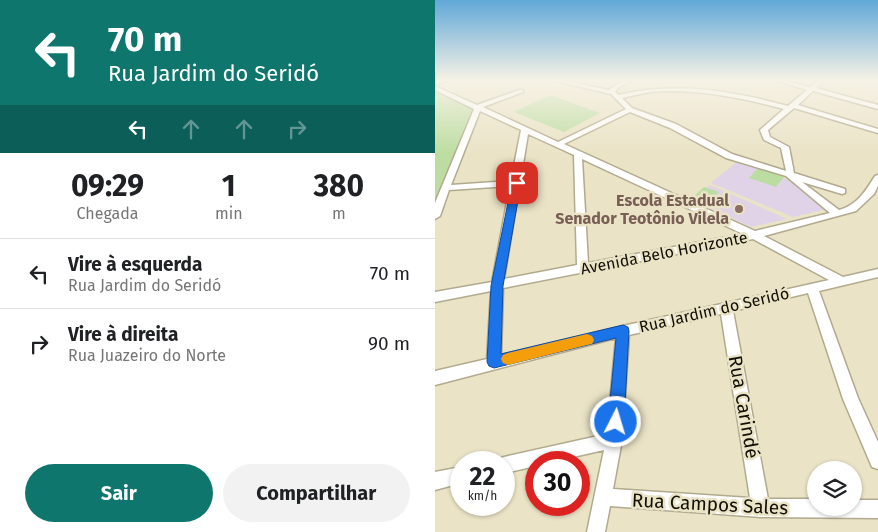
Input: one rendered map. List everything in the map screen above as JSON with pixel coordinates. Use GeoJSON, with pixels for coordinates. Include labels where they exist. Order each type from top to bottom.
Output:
{"type":"FeatureCollection","features":[{"type":"Feature","properties":{"kind":"street"},"geometry":{"type":"LineString","coordinates":[[474,105],[753,235],[841,281]]}},
{"type":"Feature","properties":{"kind":"street"},"geometry":{"type":"LineString","coordinates":[[435,216],[479,107],[485,105]]}},
{"type":"Feature","properties":{"kind":"street"},"geometry":{"type":"LineString","coordinates":[[626,105],[630,109],[673,126],[729,156],[842,191]]}},
{"type":"Feature","properties":{"kind":"street"},"geometry":{"type":"LineString","coordinates":[[781,105],[878,131]]}},
{"type":"Feature","properties":{"kind":"street"},"geometry":{"type":"LineString","coordinates":[[790,176],[790,167],[785,147],[767,138],[764,130],[793,105]]}},
{"type":"Feature","properties":{"kind":"street"},"geometry":{"type":"LineString","coordinates":[[559,144],[630,109]]}},
{"type":"Feature","properties":{"kind":"street"},"geometry":{"type":"LineString","coordinates":[[494,362],[497,286],[517,183],[525,128]]}},
{"type":"Feature","properties":{"kind":"street"},"geometry":{"type":"LineString","coordinates":[[579,153],[583,268]]}},
{"type":"Feature","properties":{"kind":"street"},"geometry":{"type":"LineString","coordinates":[[790,176],[837,214]]}},
{"type":"Feature","properties":{"kind":"street","name":"Avenida Belo Horizonte"},"geometry":{"type":"LineString","coordinates":[[435,297],[753,235],[837,214],[853,209],[869,194],[878,178]]}},
{"type":"Feature","properties":{"kind":"street"},"geometry":{"type":"LineString","coordinates":[[445,188],[517,183]]}},
{"type":"Feature","properties":{"kind":"street","name":"Rua Jardim do Seridó"},"geometry":{"type":"LineString","coordinates":[[435,378],[623,331],[878,273]]}},
{"type":"Feature","properties":{"kind":"street"},"geometry":{"type":"LineString","coordinates":[[812,288],[851,400],[878,461]]}},
{"type":"Feature","properties":{"kind":"street","name":"Rua Carindé"},"geometry":{"type":"LineString","coordinates":[[726,307],[761,508]]}},
{"type":"Feature","properties":{"kind":"street"},"geometry":{"type":"LineString","coordinates":[[596,532],[614,440],[623,331]]}},
{"type":"Feature","properties":{"kind":"street"},"geometry":{"type":"LineString","coordinates":[[515,462],[614,440]]}},
{"type":"Feature","properties":{"kind":"street"},"geometry":{"type":"LineString","coordinates":[[435,481],[450,478]]}},
{"type":"Feature","properties":{"kind":"street","name":"Rua Campos Sales"},"geometry":{"type":"LineString","coordinates":[[602,497],[761,508],[878,509]]}},
{"type":"Feature","properties":{"kind":"shaded area"},"geometry":{"type":"Polygon","coordinates":[[[738,161],[794,182],[827,209],[793,217],[711,183],[738,161]]]}},
{"type":"Feature","properties":{"kind":"shaded area","name":"Escola Estadual Senador Teotônio Vilela"},"geometry":{"type":"Polygon","coordinates":[[[710,185],[787,219],[751,227],[691,199],[710,185]]]}},
{"type":"Feature","properties":{"kind":"green space"},"geometry":{"type":"Polygon","coordinates":[[[435,105],[470,105],[475,107],[435,214],[435,105]]]}},
{"type":"Feature","properties":{"kind":"green space"},"geometry":{"type":"Polygon","coordinates":[[[529,105],[577,105],[600,113],[564,132],[514,112],[529,105]]]}},
{"type":"Feature","properties":{"kind":"green space"},"geometry":{"type":"Polygon","coordinates":[[[758,168],[784,177],[776,187],[749,178],[758,168]]]}},
{"type":"Feature","properties":{"kind":"green space"},"geometry":{"type":"Polygon","coordinates":[[[704,187],[719,192],[706,205],[691,199],[704,187]]]}},
{"type":"Feature","properties":{"kind":"slow traffic"},"geometry":{"type":"LineString","coordinates":[[508,359],[587,340]]}},
{"type":"Feature","properties":{"kind":"place","name":"Escola Estadual Senador Teotônio Vilela"},"geometry":{"type":"Point","coordinates":[739,209]}},
{"type":"Feature","properties":{"kind":"route"},"geometry":{"type":"LineString","coordinates":[[517,183],[497,286],[494,362],[623,331],[616,422]]}}]}
